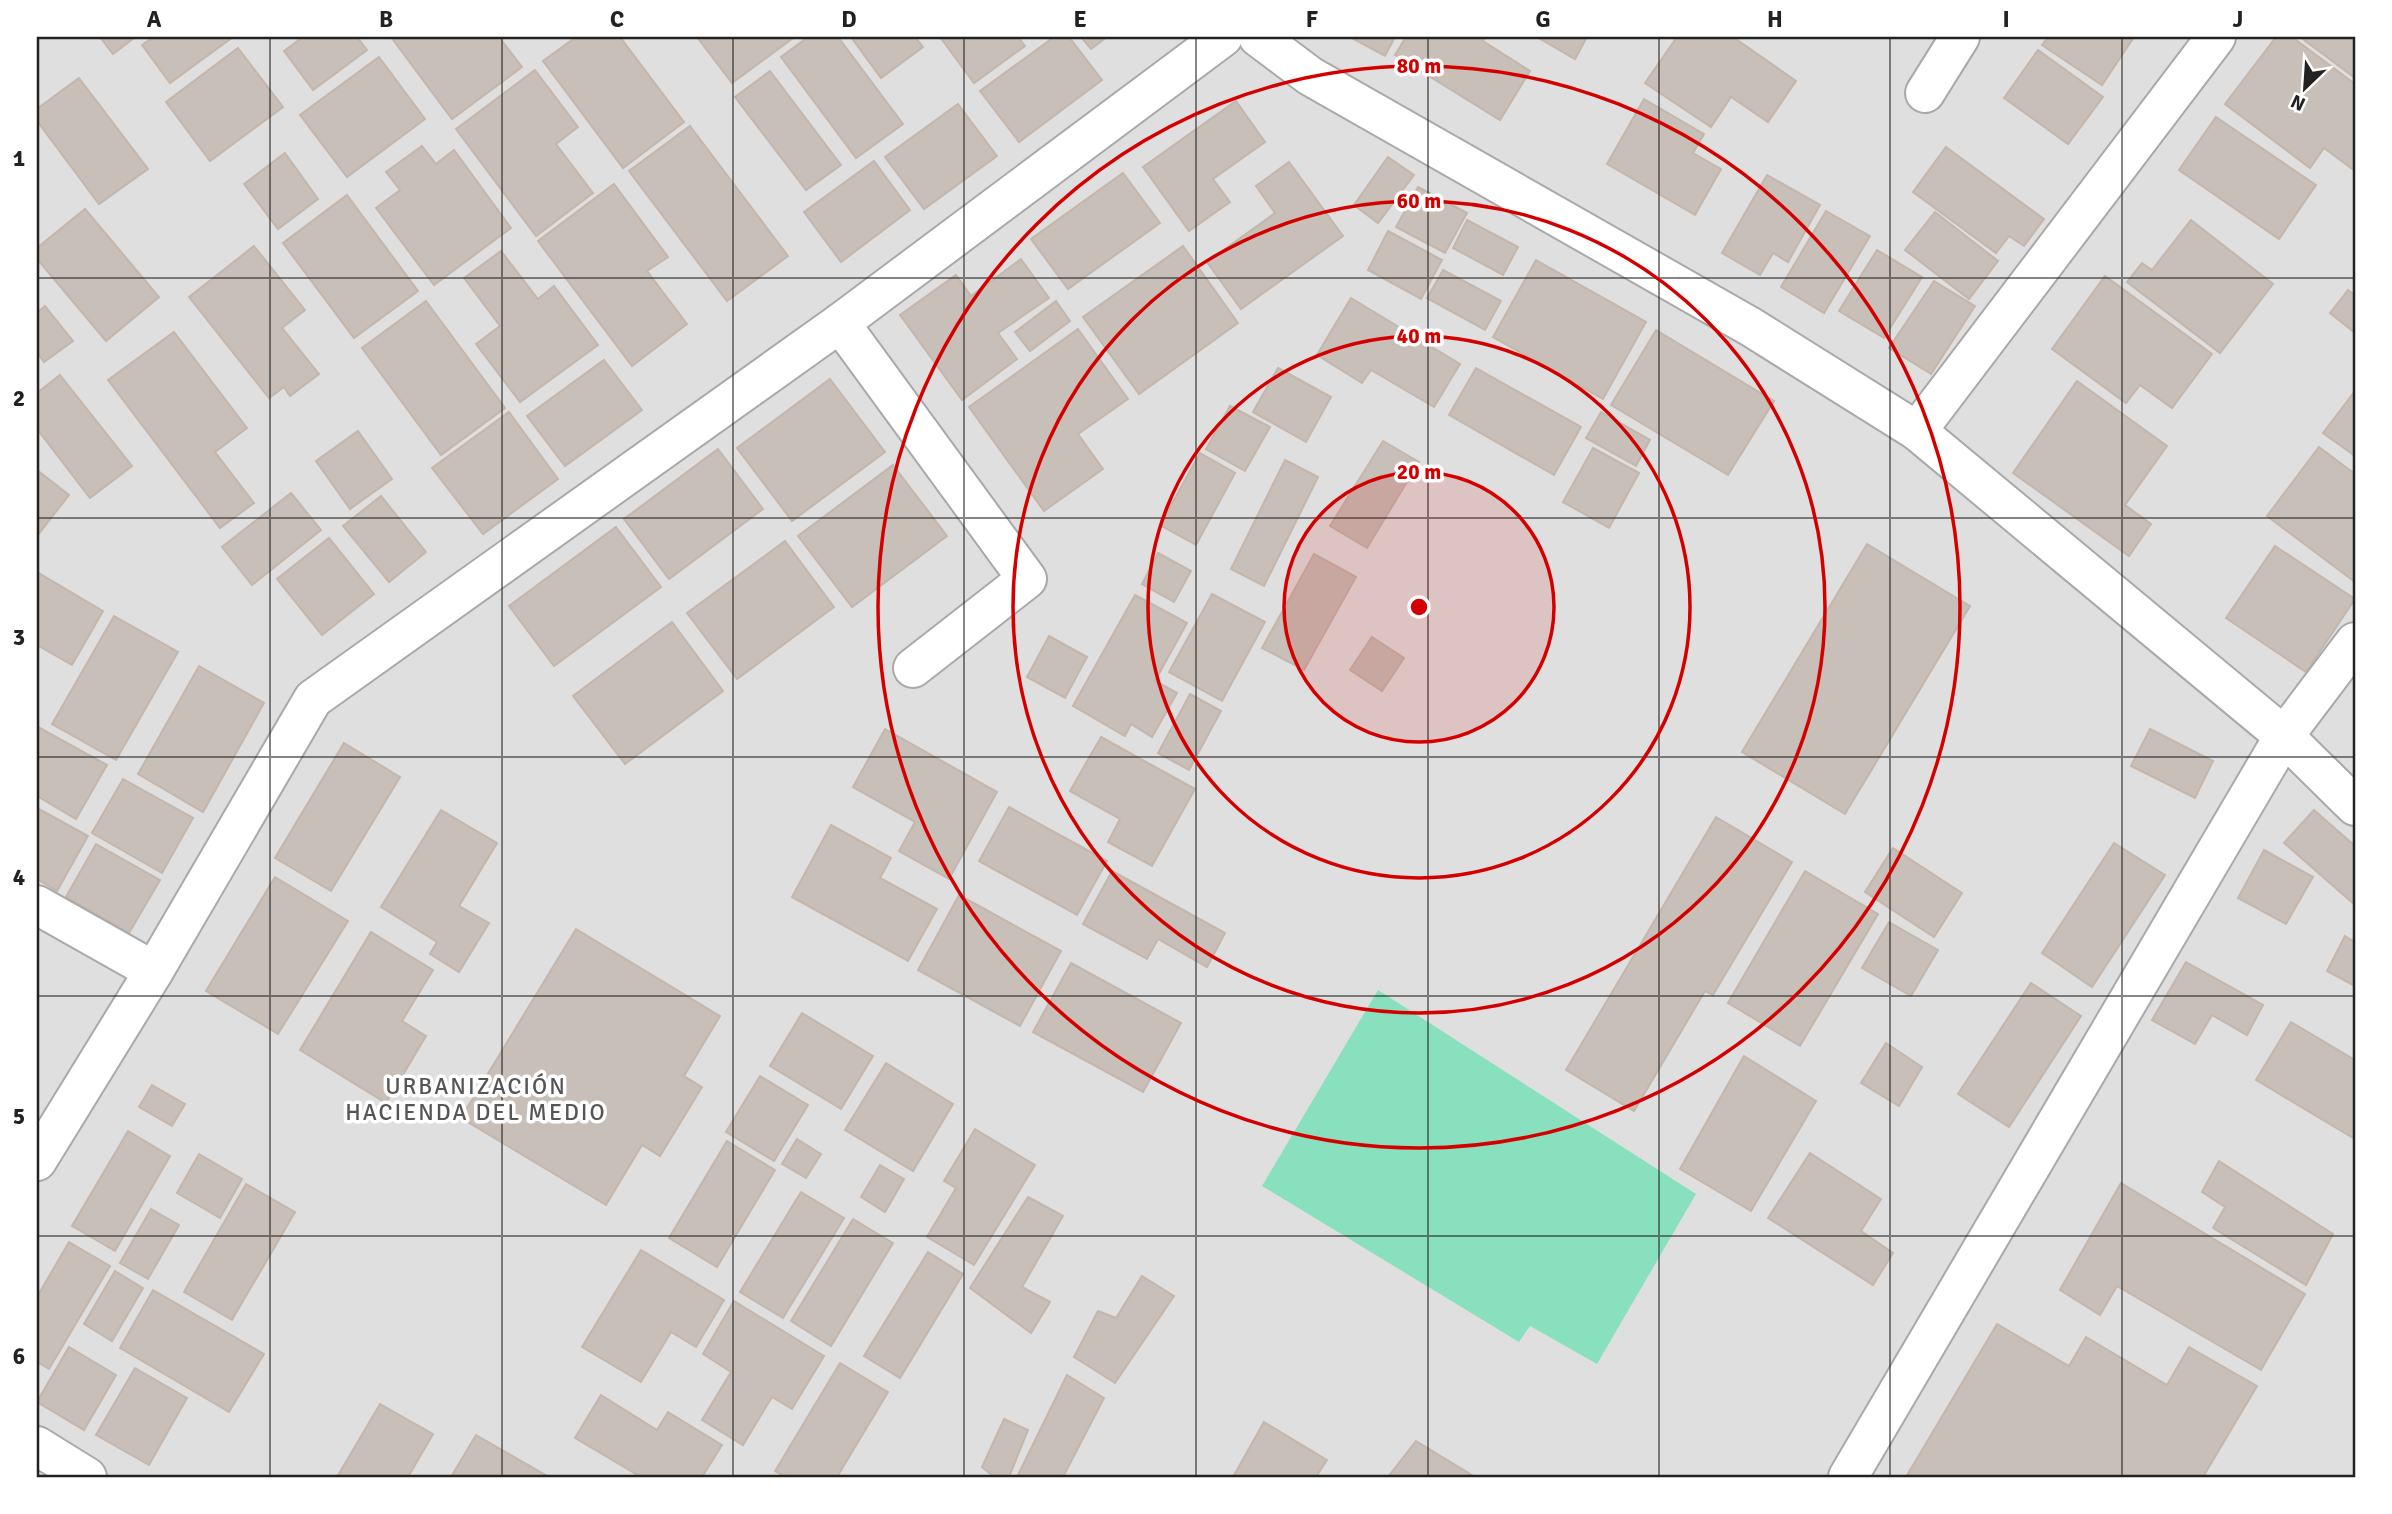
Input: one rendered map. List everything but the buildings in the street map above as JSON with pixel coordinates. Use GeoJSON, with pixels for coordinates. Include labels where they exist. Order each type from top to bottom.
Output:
{"type":"FeatureCollection","features":[{"type":"Feature","properties":{"kind":"street"},"geometry":{"type":"LineString","coordinates":[[37,1161],[153,971],[313,699],[840,324],[1223,37]]}},
{"type":"Feature","properties":{"kind":"street"},"geometry":{"type":"LineString","coordinates":[[1258,37],[1310,76],[1751,327],[1917,431],[2284,736],[2355,806]]}},
{"type":"Feature","properties":{"kind":"street"},"geometry":{"type":"LineString","coordinates":[[1925,93],[1960,37]]}},
{"type":"Feature","properties":{"kind":"street"},"geometry":{"type":"LineString","coordinates":[[1917,431],[2216,37]]}},
{"type":"Feature","properties":{"kind":"street"},"geometry":{"type":"LineString","coordinates":[[840,324],[1027,579],[913,668]]}},
{"type":"Feature","properties":{"kind":"street"},"geometry":{"type":"LineString","coordinates":[[1848,1477],[2284,736],[2355,642]]}},
{"type":"Feature","properties":{"kind":"street"},"geometry":{"type":"LineString","coordinates":[[37,905],[153,971]]}},
{"type":"Feature","properties":{"kind":"street"},"geometry":{"type":"LineString","coordinates":[[37,1446],[87,1477]]}},
{"type":"Feature","properties":{"kind":"shaded area"},"geometry":{"type":"Polygon","coordinates":[[[37,37],[2355,37],[2355,1477],[37,1477],[37,37]]]}},
{"type":"Feature","properties":{"kind":"green space"},"geometry":{"type":"Polygon","coordinates":[[[1378,990],[1696,1194],[1597,1364],[1530,1326],[1519,1342],[1262,1186],[1378,990]]]}},
{"type":"Feature","properties":{"kind":"district","name":"URBANIZACIÓN HACIENDA DEL MEDIO"},"geometry":{"type":"Point","coordinates":[476,1099]}}]}
